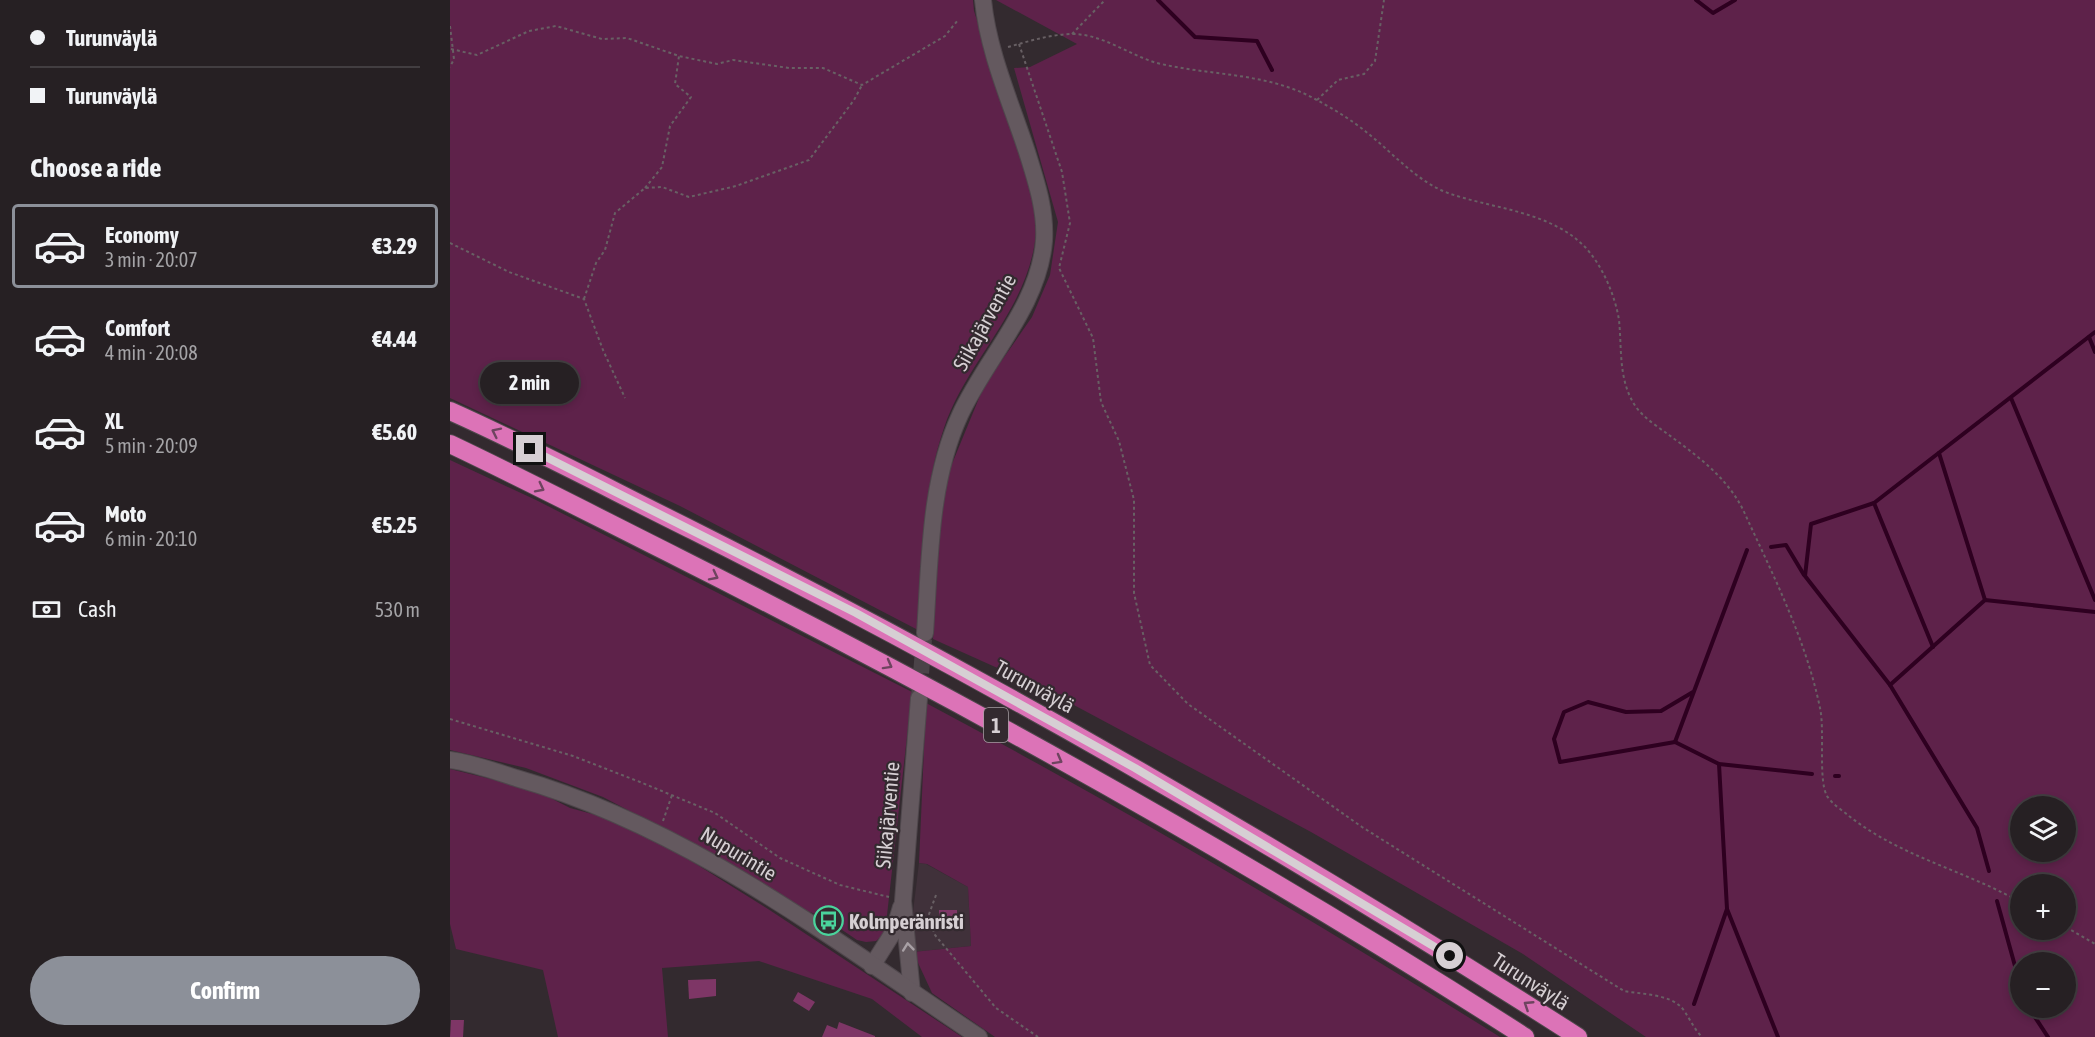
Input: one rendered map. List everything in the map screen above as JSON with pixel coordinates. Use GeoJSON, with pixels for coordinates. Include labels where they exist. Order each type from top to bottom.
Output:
{"type":"FeatureCollection","features":[{"type":"Feature","properties":{"kind":"highway","name":"Turunväylä"},"geometry":{"type":"LineString","coordinates":[[450,411],[877,624],[1135,768],[1314,873],[1578,1037]]}},
{"type":"Feature","properties":{"kind":"highway","name":"1"},"geometry":{"type":"LineString","coordinates":[[450,444],[846,642],[1124,796],[1310,905],[1525,1037]]}},
{"type":"Feature","properties":{"kind":"street","name":"Siikajärventie"},"geometry":{"type":"LineString","coordinates":[[925,633],[934,517],[947,448],[972,390],[1032,285],[1044,243],[1040,193],[994,52],[983,0]]}},
{"type":"Feature","properties":{"kind":"street","name":"Siikajärventie"},"geometry":{"type":"LineString","coordinates":[[903,901],[919,698]]}},
{"type":"Feature","properties":{"kind":"street","name":"Nupurintie"},"geometry":{"type":"LineString","coordinates":[[450,760],[543,785],[583,800],[697,852],[823,932],[979,1037]]}},
{"type":"Feature","properties":{"kind":"street"},"geometry":{"type":"LineString","coordinates":[[872,966],[894,931],[903,901]]}},
{"type":"Feature","properties":{"kind":"street"},"geometry":{"type":"LineString","coordinates":[[903,901],[912,993]]}},
{"type":"Feature","properties":{"kind":"path"},"geometry":{"type":"LineString","coordinates":[[1072,34],[1105,0]]}},
{"type":"Feature","properties":{"kind":"path"},"geometry":{"type":"LineString","coordinates":[[1317,100],[1338,80],[1364,74],[1376,61],[1384,0]]}},
{"type":"Feature","properties":{"kind":"path"},"geometry":{"type":"LineString","coordinates":[[645,188],[662,187],[689,197],[736,186],[809,160],[854,100],[862,85],[945,36],[958,20]]}},
{"type":"Feature","properties":{"kind":"path"},"geometry":{"type":"LineString","coordinates":[[450,26],[454,59],[450,68]]}},
{"type":"Feature","properties":{"kind":"path"},"geometry":{"type":"LineString","coordinates":[[451,49],[477,55],[529,31],[556,26],[602,39],[627,38],[679,56],[717,64],[734,60],[789,68],[823,68],[862,85]]}},
{"type":"Feature","properties":{"kind":"path"},"geometry":{"type":"LineString","coordinates":[[994,52],[1019,44],[1072,34],[1098,38],[1157,63],[1274,81],[1317,100],[1364,130],[1427,181],[1447,192],[1503,207],[1557,227],[1572,236],[1587,249],[1603,274],[1618,317],[1621,365],[1626,387],[1635,406],[1728,484],[1744,511],[1793,617],[1820,708],[1827,796],[1869,831],[1898,848],[1990,884],[2010,896]]}},
{"type":"Feature","properties":{"kind":"path"},"geometry":{"type":"LineString","coordinates":[[1019,44],[1062,172],[1070,223],[1059,268],[1093,338],[1101,402],[1119,441],[1134,500],[1134,593],[1150,665],[1188,704],[1362,827],[1624,991],[1663,998],[1680,1006],[1691,1026],[1702,1037]]}},
{"type":"Feature","properties":{"kind":"path"},"geometry":{"type":"LineString","coordinates":[[626,398],[603,350],[584,299],[596,263],[605,250],[615,213],[645,188],[662,167],[670,126],[691,97],[675,84],[679,56]]}},
{"type":"Feature","properties":{"kind":"path"},"geometry":{"type":"LineString","coordinates":[[450,243],[509,272],[584,299]]}},
{"type":"Feature","properties":{"kind":"path"},"geometry":{"type":"LineString","coordinates":[[450,719],[573,756],[672,795],[716,813],[780,858],[840,885],[903,901]]}},
{"type":"Feature","properties":{"kind":"path"},"geometry":{"type":"LineString","coordinates":[[658,834],[672,795]]}},
{"type":"Feature","properties":{"kind":"path"},"geometry":{"type":"LineString","coordinates":[[936,896],[928,917],[935,935],[996,1008],[1038,1037]]}},
{"type":"Feature","properties":{"kind":"path"},"geometry":{"type":"LineString","coordinates":[[2076,933],[2095,944]]}},
{"type":"Feature","properties":{"kind":"shaded area"},"geometry":{"type":"Polygon","coordinates":[[[450,0],[973,0],[974,11],[1030,184],[1035,209],[1036,233],[1031,261],[1022,286],[1010,310],[967,379],[944,428],[927,502],[918,630],[680,506],[450,398],[450,0]]]}},
{"type":"Feature","properties":{"kind":"shaded area"},"geometry":{"type":"Polygon","coordinates":[[[996,0],[2095,0],[2095,1037],[1646,1037],[1523,954],[1311,832],[1044,689],[933,639],[937,550],[947,476],[984,386],[1032,317],[1050,275],[1058,222],[1014,68],[1030,67],[1077,44],[996,0]]]}},
{"type":"Feature","properties":{"kind":"shaded area"},"geometry":{"type":"Polygon","coordinates":[[[450,460],[536,500],[912,692],[885,933],[876,941],[857,940],[823,917],[791,905],[723,860],[603,797],[526,768],[450,750],[450,460]]]}},
{"type":"Feature","properties":{"kind":"shaded area"},"geometry":{"type":"Polygon","coordinates":[[[926,703],[1072,782],[1216,865],[1500,1037],[995,1037],[932,993],[913,952],[971,946],[968,887],[927,864],[919,863],[926,703]]]}},
{"type":"Feature","properties":{"kind":"shaded area"},"geometry":{"type":"Polygon","coordinates":[[[450,769],[535,790],[570,808],[611,819],[672,849],[768,909],[962,1037],[922,1037],[872,999],[759,961],[662,968],[668,1037],[558,1037],[543,970],[456,949],[450,924],[450,769]]]}},
{"type":"Feature","properties":{"kind":"shaded area"},"geometry":{"type":"Polygon","coordinates":[[[919,863],[926,864],[968,887],[971,946],[913,952],[911,928],[919,863]]]}},
{"type":"Feature","properties":{"kind":"building"},"geometry":{"type":"Polygon","coordinates":[[[939,910],[957,910],[957,927],[939,927],[939,910]]]}},
{"type":"Feature","properties":{"kind":"building"},"geometry":{"type":"Polygon","coordinates":[[[716,979],[716,996],[689,999],[688,980],[716,979]]]}},
{"type":"Feature","properties":{"kind":"building"},"geometry":{"type":"Polygon","coordinates":[[[798,992],[815,1002],[809,1011],[793,1001],[798,992]]]}},
{"type":"Feature","properties":{"kind":"building"},"geometry":{"type":"Polygon","coordinates":[[[451,1020],[464,1020],[463,1037],[450,1037],[451,1020]]]}},
{"type":"Feature","properties":{"kind":"building"},"geometry":{"type":"Polygon","coordinates":[[[839,1022],[875,1037],[822,1037],[827,1025],[837,1029],[839,1022]]]}},
{"type":"Feature","properties":{"kind":"waterway"},"geometry":{"type":"LineString","coordinates":[[1158,0],[1195,37],[1257,41],[1272,70]]}},
{"type":"Feature","properties":{"kind":"waterway"},"geometry":{"type":"LineString","coordinates":[[1696,0],[1713,13],[1735,0]]}},
{"type":"Feature","properties":{"kind":"waterway"},"geometry":{"type":"LineString","coordinates":[[2095,332],[1874,503],[1811,524],[1805,576],[1890,685],[1985,600],[2095,612]]}},
{"type":"Feature","properties":{"kind":"waterway"},"geometry":{"type":"LineString","coordinates":[[2089,337],[2095,352]]}},
{"type":"Feature","properties":{"kind":"waterway"},"geometry":{"type":"LineString","coordinates":[[2011,398],[2095,600]]}},
{"type":"Feature","properties":{"kind":"waterway"},"geometry":{"type":"LineString","coordinates":[[1939,453],[1985,600]]}},
{"type":"Feature","properties":{"kind":"waterway"},"geometry":{"type":"LineString","coordinates":[[1874,503],[1933,647]]}},
{"type":"Feature","properties":{"kind":"waterway"},"geometry":{"type":"LineString","coordinates":[[1771,547],[1786,545],[1804,575]]}},
{"type":"Feature","properties":{"kind":"waterway"},"geometry":{"type":"LineString","coordinates":[[1693,692],[1661,711],[1626,712],[1588,702],[1564,712],[1554,739],[1560,762],[1675,742],[1747,550]]}},
{"type":"Feature","properties":{"kind":"waterway"},"geometry":{"type":"LineString","coordinates":[[1890,685],[1977,828],[1989,871]]}},
{"type":"Feature","properties":{"kind":"waterway"},"geometry":{"type":"LineString","coordinates":[[1675,742],[1719,764],[1812,774]]}},
{"type":"Feature","properties":{"kind":"waterway"},"geometry":{"type":"LineString","coordinates":[[1694,1004],[1727,909],[1719,764]]}},
{"type":"Feature","properties":{"kind":"waterway"},"geometry":{"type":"LineString","coordinates":[[1997,901],[2011,952]]}},
{"type":"Feature","properties":{"kind":"waterway"},"geometry":{"type":"LineString","coordinates":[[1727,909],[1778,1037]]}},
{"type":"Feature","properties":{"kind":"waterway"},"geometry":{"type":"LineString","coordinates":[[2036,1018],[2048,1037]]}},
{"type":"Feature","properties":{"kind":"tunnel"},"geometry":{"type":"LineString","coordinates":[[919,697],[924,639]]}},
{"type":"Feature","properties":{"kind":"place","name":"Kolmperänristi"},"geometry":{"type":"Point","coordinates":[828,921]}},
{"type":"Feature","properties":{"kind":"route"},"geometry":{"type":"LineString","coordinates":[[530,449],[856,613],[1135,768],[1450,956]]}}]}
